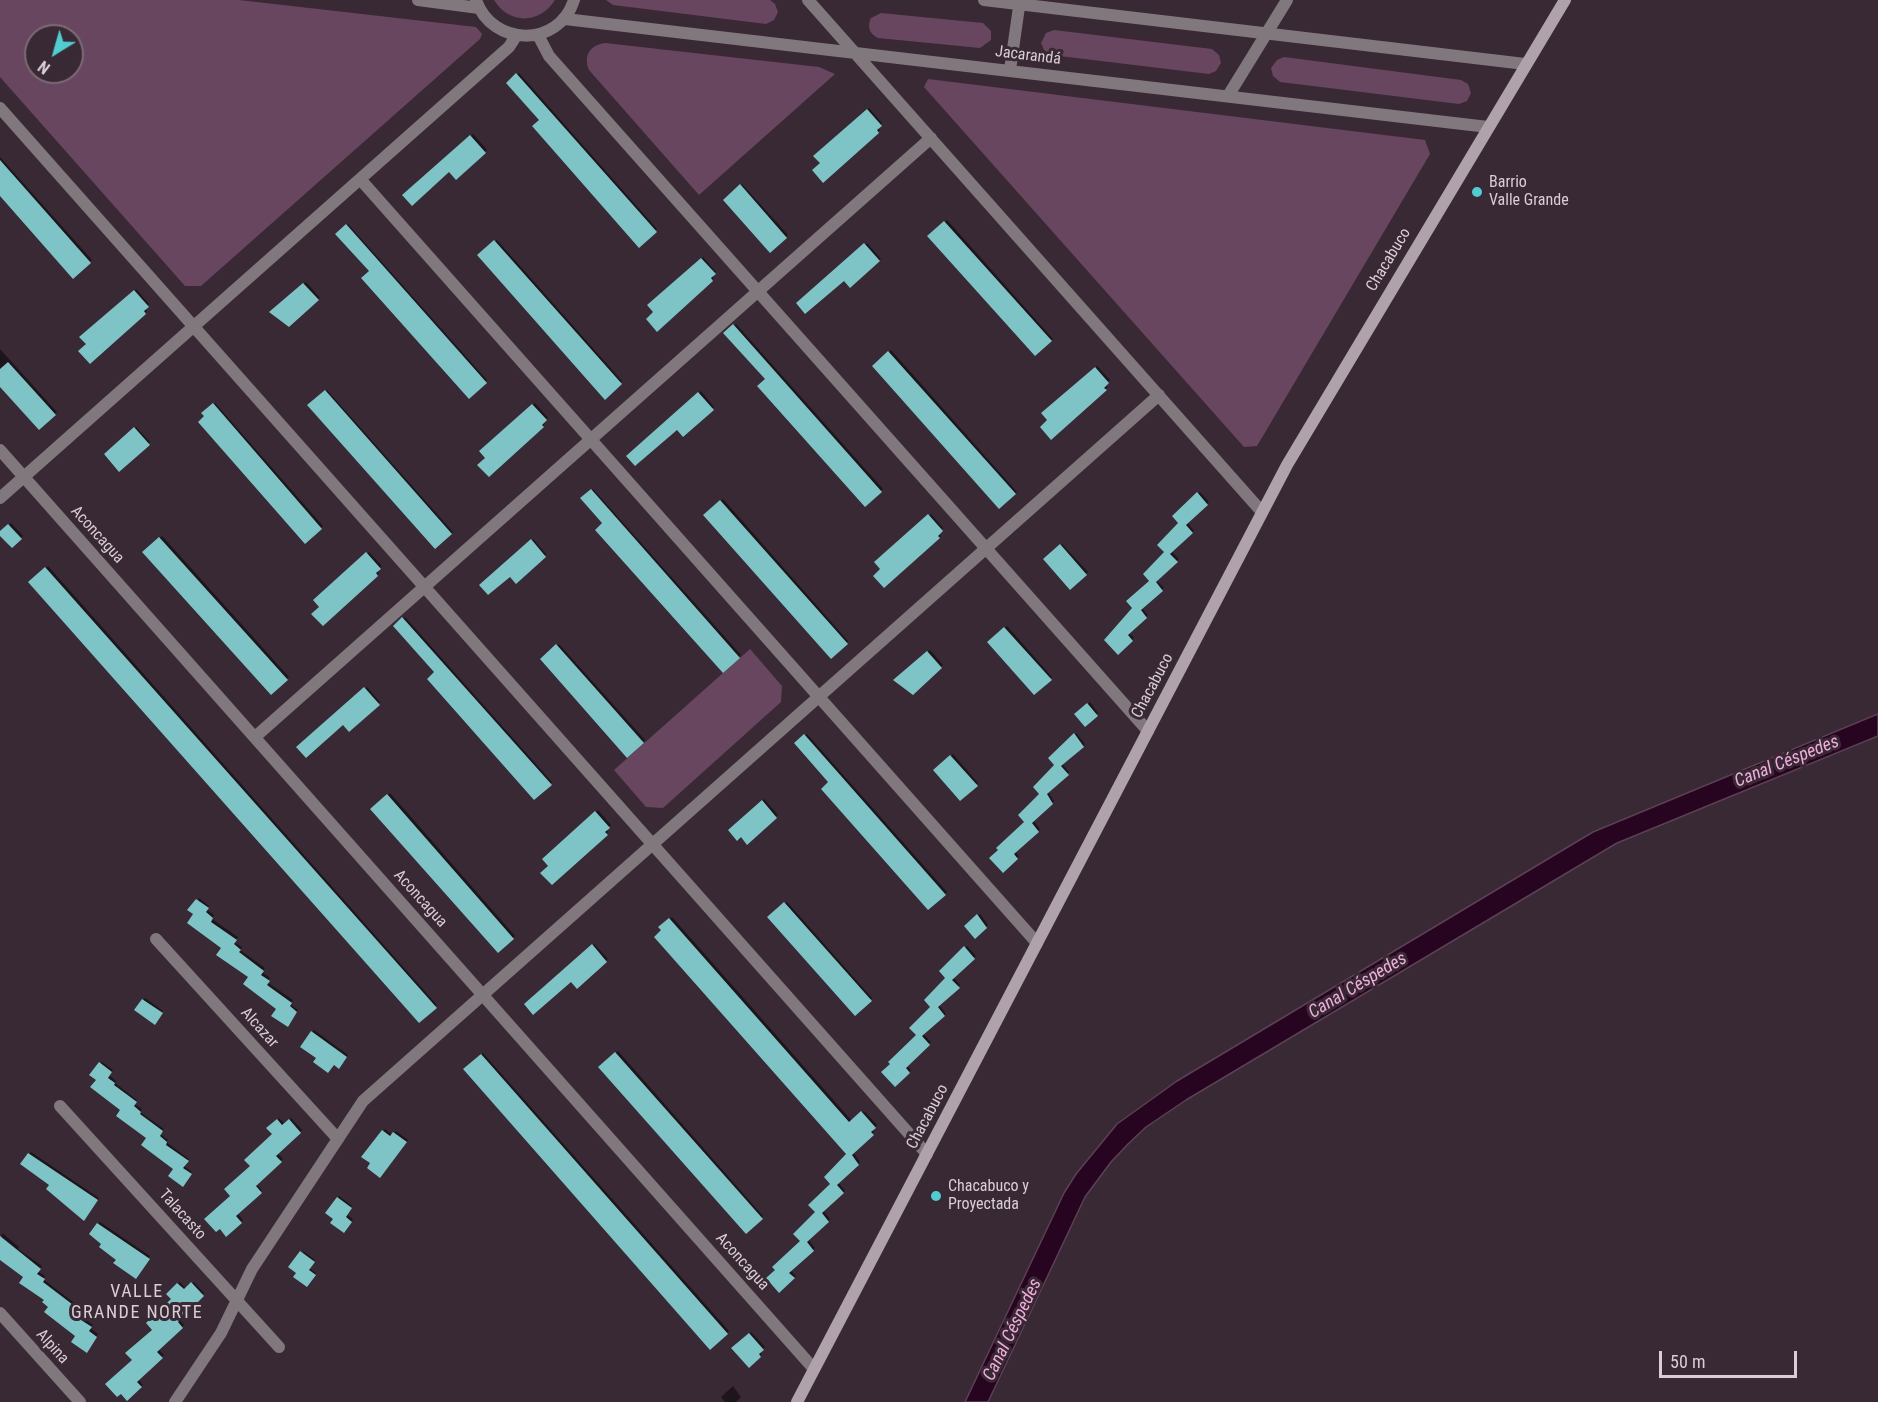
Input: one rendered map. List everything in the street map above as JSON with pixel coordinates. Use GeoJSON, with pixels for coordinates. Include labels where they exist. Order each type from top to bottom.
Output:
{"type":"FeatureCollection","features":[{"type":"Feature","properties":{"kind":"street"},"geometry":{"type":"LineString","coordinates":[[418,0],[477,4],[494,26],[516,36],[538,35],[564,19],[574,0]]}},
{"type":"Feature","properties":{"kind":"street"},"geometry":{"type":"LineString","coordinates":[[808,0],[1262,512]]}},
{"type":"Feature","properties":{"kind":"street"},"geometry":{"type":"LineString","coordinates":[[984,0],[1019,2],[1526,64]]}},
{"type":"Feature","properties":{"kind":"street"},"geometry":{"type":"LineString","coordinates":[[1228,96],[1287,0]]}},
{"type":"Feature","properties":{"kind":"street","name":"Chacabuco"},"geometry":{"type":"LineString","coordinates":[[797,1402],[1287,465],[1565,0]]}},
{"type":"Feature","properties":{"kind":"street"},"geometry":{"type":"LineString","coordinates":[[1010,70],[1019,2]]}},
{"type":"Feature","properties":{"kind":"street","name":"Jacarandá"},"geometry":{"type":"LineString","coordinates":[[564,19],[854,51],[1488,127]]}},
{"type":"Feature","properties":{"kind":"street"},"geometry":{"type":"LineString","coordinates":[[538,35],[549,56],[1148,731]]}},
{"type":"Feature","properties":{"kind":"street"},"geometry":{"type":"LineString","coordinates":[[0,498],[509,47],[516,36]]}},
{"type":"Feature","properties":{"kind":"street"},"geometry":{"type":"LineString","coordinates":[[0,108],[927,1154]]}},
{"type":"Feature","properties":{"kind":"street"},"geometry":{"type":"LineString","coordinates":[[255,737],[931,138]]}},
{"type":"Feature","properties":{"kind":"street"},"geometry":{"type":"LineString","coordinates":[[360,178],[1037,943]]}},
{"type":"Feature","properties":{"kind":"street"},"geometry":{"type":"LineString","coordinates":[[175,1402],[221,1333],[252,1269],[363,1101],[1159,395]]}},
{"type":"Feature","properties":{"kind":"street","name":"Aconcagua"},"geometry":{"type":"LineString","coordinates":[[0,450],[814,1369]]}},
{"type":"Feature","properties":{"kind":"street","name":"Alcazar"},"geometry":{"type":"LineString","coordinates":[[156,939],[338,1139]]}},
{"type":"Feature","properties":{"kind":"street","name":"Talacasto"},"geometry":{"type":"LineString","coordinates":[[60,1106],[279,1347]]}},
{"type":"Feature","properties":{"kind":"street","name":"Alpina"},"geometry":{"type":"LineString","coordinates":[[0,1314],[80,1402]]}},
{"type":"Feature","properties":{"kind":"shaded area"},"geometry":{"type":"Polygon","coordinates":[[[0,0],[239,0],[476,27],[482,34],[480,39],[201,286],[185,286],[0,77],[0,0]]]}},
{"type":"Feature","properties":{"kind":"shaded area"},"geometry":{"type":"Polygon","coordinates":[[[494,0],[555,0],[541,14],[524,18],[508,14],[494,0]]]}},
{"type":"Feature","properties":{"kind":"shaded area"},"geometry":{"type":"Polygon","coordinates":[[[606,0],[770,0],[775,4],[778,12],[774,20],[766,24],[613,5],[606,0]]]}},
{"type":"Feature","properties":{"kind":"shaded area"},"geometry":{"type":"Polygon","coordinates":[[[881,13],[983,23],[991,31],[991,40],[980,48],[878,38],[871,32],[869,24],[871,18],[881,13]]]}},
{"type":"Feature","properties":{"kind":"shaded area"},"geometry":{"type":"Polygon","coordinates":[[[1054,30],[1212,49],[1219,55],[1221,63],[1216,71],[1209,74],[1051,55],[1044,50],[1041,43],[1046,33],[1054,30]]]}},
{"type":"Feature","properties":{"kind":"shaded area"},"geometry":{"type":"Polygon","coordinates":[[[605,43],[819,67],[835,74],[699,195],[589,70],[587,56],[589,52],[595,46],[605,43]]]}},
{"type":"Feature","properties":{"kind":"shaded area"},"geometry":{"type":"Polygon","coordinates":[[[1284,57],[1461,80],[1468,84],[1471,93],[1467,101],[1459,104],[1280,82],[1273,76],[1271,68],[1277,60],[1284,57]]]}},
{"type":"Feature","properties":{"kind":"shaded area"},"geometry":{"type":"Polygon","coordinates":[[[928,79],[1425,140],[1430,154],[1257,446],[1244,447],[924,87],[928,79]]]}},
{"type":"Feature","properties":{"kind":"shaded area"},"geometry":{"type":"Polygon","coordinates":[[[750,649],[782,686],[781,702],[663,808],[646,807],[614,770],[750,649]]]}},
{"type":"Feature","properties":{"kind":"water","name":"Canal Céspedes"},"geometry":{"type":"Polygon","coordinates":[[[1878,714],[1878,736],[1617,843],[1186,1100],[1146,1127],[1111,1162],[1085,1197],[988,1402],[965,1402],[1064,1193],[1076,1174],[1117,1124],[1177,1081],[1593,832],[1878,714]]]}},
{"type":"Feature","properties":{"kind":"building"},"geometry":{"type":"Polygon","coordinates":[[[516,73],[657,232],[639,248],[532,126],[539,120],[506,83],[516,73]]]}},
{"type":"Feature","properties":{"kind":"building"},"geometry":{"type":"Polygon","coordinates":[[[867,109],[882,126],[877,130],[879,133],[823,183],[812,170],[820,163],[813,156],[867,109]]]}},
{"type":"Feature","properties":{"kind":"building"},"geometry":{"type":"Polygon","coordinates":[[[470,135],[486,153],[456,180],[449,172],[412,206],[402,195],[470,135]]]}},
{"type":"Feature","properties":{"kind":"building"},"geometry":{"type":"Polygon","coordinates":[[[0,160],[91,263],[73,279],[0,196],[0,160]]]}},
{"type":"Feature","properties":{"kind":"building"},"geometry":{"type":"Polygon","coordinates":[[[740,184],[787,238],[770,253],[723,200],[740,184]]]}},
{"type":"Feature","properties":{"kind":"building"},"geometry":{"type":"Polygon","coordinates":[[[944,221],[1052,341],[1035,356],[927,236],[944,221]]]}},
{"type":"Feature","properties":{"kind":"building"},"geometry":{"type":"Polygon","coordinates":[[[346,224],[487,383],[469,399],[361,278],[369,271],[335,234],[346,224]]]}},
{"type":"Feature","properties":{"kind":"building"},"geometry":{"type":"Polygon","coordinates":[[[494,240],[622,384],[605,400],[477,255],[494,240]]]}},
{"type":"Feature","properties":{"kind":"building"},"geometry":{"type":"Polygon","coordinates":[[[864,243],[880,261],[850,288],[844,281],[805,314],[796,303],[864,243]]]}},
{"type":"Feature","properties":{"kind":"building"},"geometry":{"type":"Polygon","coordinates":[[[701,258],[716,274],[711,278],[713,281],[657,332],[646,319],[653,312],[647,305],[701,258]]]}},
{"type":"Feature","properties":{"kind":"building"},"geometry":{"type":"Polygon","coordinates":[[[303,283],[319,300],[289,327],[269,312],[303,283]]]}},
{"type":"Feature","properties":{"kind":"building"},"geometry":{"type":"Polygon","coordinates":[[[134,290],[149,307],[144,311],[146,314],[90,364],[78,351],[86,344],[79,337],[134,290]]]}},
{"type":"Feature","properties":{"kind":"building"},"geometry":{"type":"Polygon","coordinates":[[[733,324],[882,492],[865,507],[757,386],[765,379],[723,333],[733,324]]]}},
{"type":"Feature","properties":{"kind":"building"},"geometry":{"type":"Polygon","coordinates":[[[888,351],[1016,494],[999,509],[872,366],[888,351]]]}},
{"type":"Feature","properties":{"kind":"building"},"geometry":{"type":"Polygon","coordinates":[[[8,362],[56,415],[39,430],[0,387],[0,369],[8,362]]]}},
{"type":"Feature","properties":{"kind":"building"},"geometry":{"type":"Polygon","coordinates":[[[1095,367],[1109,383],[1104,388],[1107,390],[1051,440],[1040,427],[1047,420],[1041,413],[1095,367]]]}},
{"type":"Feature","properties":{"kind":"building"},"geometry":{"type":"Polygon","coordinates":[[[325,390],[452,534],[435,549],[307,405],[325,390]]]}},
{"type":"Feature","properties":{"kind":"building"},"geometry":{"type":"Polygon","coordinates":[[[698,392],[714,410],[683,437],[677,430],[635,466],[626,456],[698,392]]]}},
{"type":"Feature","properties":{"kind":"building"},"geometry":{"type":"Polygon","coordinates":[[[213,403],[322,529],[305,544],[198,422],[204,416],[201,413],[213,403]]]}},
{"type":"Feature","properties":{"kind":"building"},"geometry":{"type":"Polygon","coordinates":[[[532,404],[547,420],[542,425],[544,427],[489,477],[477,465],[485,458],[479,451],[532,404]]]}},
{"type":"Feature","properties":{"kind":"building"},"geometry":{"type":"Polygon","coordinates":[[[134,427],[150,445],[119,472],[104,454],[134,427]]]}},
{"type":"Feature","properties":{"kind":"building"},"geometry":{"type":"Polygon","coordinates":[[[591,489],[740,658],[723,673],[595,530],[602,523],[580,498],[591,489]]]}},
{"type":"Feature","properties":{"kind":"building"},"geometry":{"type":"Polygon","coordinates":[[[1197,492],[1208,505],[1186,525],[1193,533],[1170,554],[1178,562],[1156,582],[1163,591],[1141,610],[1147,618],[1128,635],[1133,641],[1118,655],[1104,640],[1132,608],[1126,601],[1149,581],[1143,574],[1164,552],[1157,545],[1178,523],[1172,516],[1197,492]]]}},
{"type":"Feature","properties":{"kind":"building"},"geometry":{"type":"Polygon","coordinates":[[[720,500],[848,644],[831,659],[703,515],[720,500]]]}},
{"type":"Feature","properties":{"kind":"building"},"geometry":{"type":"Polygon","coordinates":[[[928,514],[943,531],[938,536],[940,538],[884,588],[873,576],[880,569],[874,562],[928,514]]]}},
{"type":"Feature","properties":{"kind":"building"},"geometry":{"type":"Polygon","coordinates":[[[8,524],[22,539],[12,548],[0,536],[0,531],[8,524]]]}},
{"type":"Feature","properties":{"kind":"building"},"geometry":{"type":"Polygon","coordinates":[[[159,537],[288,680],[271,695],[142,552],[159,537]]]}},
{"type":"Feature","properties":{"kind":"building"},"geometry":{"type":"Polygon","coordinates":[[[531,539],[546,557],[516,584],[510,577],[488,595],[479,585],[531,539]]]}},
{"type":"Feature","properties":{"kind":"building"},"geometry":{"type":"Polygon","coordinates":[[[1060,544],[1087,575],[1070,590],[1043,559],[1060,544]]]}},
{"type":"Feature","properties":{"kind":"building"},"geometry":{"type":"Polygon","coordinates":[[[366,552],[381,569],[376,573],[378,576],[323,626],[311,614],[319,607],[313,600],[366,552]]]}},
{"type":"Feature","properties":{"kind":"building"},"geometry":{"type":"Polygon","coordinates":[[[45,567],[437,1008],[419,1023],[28,582],[45,567]]]}},
{"type":"Feature","properties":{"kind":"building"},"geometry":{"type":"Polygon","coordinates":[[[402,617],[552,785],[534,800],[427,679],[434,672],[393,626],[402,617]]]}},
{"type":"Feature","properties":{"kind":"building"},"geometry":{"type":"Polygon","coordinates":[[[1004,627],[1052,680],[1034,695],[987,642],[1004,627]]]}},
{"type":"Feature","properties":{"kind":"building"},"geometry":{"type":"Polygon","coordinates":[[[556,644],[644,743],[627,758],[540,659],[556,644]]]}},
{"type":"Feature","properties":{"kind":"building"},"geometry":{"type":"Polygon","coordinates":[[[927,651],[942,668],[913,695],[893,680],[927,651]]]}},
{"type":"Feature","properties":{"kind":"building"},"geometry":{"type":"Polygon","coordinates":[[[364,687],[380,705],[349,732],[343,725],[306,758],[296,747],[364,687]]]}},
{"type":"Feature","properties":{"kind":"building"},"geometry":{"type":"Polygon","coordinates":[[[1087,703],[1098,716],[1085,727],[1074,714],[1087,703]]]}},
{"type":"Feature","properties":{"kind":"building"},"geometry":{"type":"Polygon","coordinates":[[[1074,733],[1084,747],[1061,766],[1069,775],[1047,794],[1053,804],[1032,823],[1039,832],[1014,854],[1018,859],[1003,873],[989,858],[998,850],[996,848],[1024,822],[1018,815],[1039,794],[1033,787],[1054,765],[1048,758],[1074,733]]]}},
{"type":"Feature","properties":{"kind":"building"},"geometry":{"type":"Polygon","coordinates":[[[804,734],[946,895],[928,910],[821,789],[828,782],[794,743],[804,734]]]}},
{"type":"Feature","properties":{"kind":"building"},"geometry":{"type":"Polygon","coordinates":[[[950,755],[978,786],[960,801],[933,770],[950,755]]]}},
{"type":"Feature","properties":{"kind":"building"},"geometry":{"type":"Polygon","coordinates":[[[387,794],[514,939],[498,953],[370,809],[387,794]]]}},
{"type":"Feature","properties":{"kind":"building"},"geometry":{"type":"Polygon","coordinates":[[[762,800],[777,818],[747,845],[741,837],[737,841],[728,830],[762,800]]]}},
{"type":"Feature","properties":{"kind":"building"},"geometry":{"type":"Polygon","coordinates":[[[595,811],[610,828],[605,832],[608,835],[552,885],[540,873],[548,866],[542,859],[595,811]]]}},
{"type":"Feature","properties":{"kind":"building"},"geometry":{"type":"Polygon","coordinates":[[[196,899],[209,908],[206,912],[213,918],[211,922],[237,940],[234,944],[241,950],[239,952],[264,971],[261,975],[270,981],[267,985],[292,1003],[290,1006],[297,1012],[288,1027],[271,1016],[276,1009],[243,984],[248,977],[216,955],[221,948],[187,923],[193,914],[187,910],[196,899]]]}},
{"type":"Feature","properties":{"kind":"building"},"geometry":{"type":"Polygon","coordinates":[[[784,902],[872,1001],[855,1016],[767,917],[784,902]]]}},
{"type":"Feature","properties":{"kind":"building"},"geometry":{"type":"Polygon","coordinates":[[[977,914],[987,928],[975,939],[964,926],[977,914]]]}},
{"type":"Feature","properties":{"kind":"building"},"geometry":{"type":"Polygon","coordinates":[[[669,918],[849,1122],[861,1111],[876,1128],[871,1132],[874,1135],[852,1155],[859,1165],[837,1185],[844,1193],[822,1213],[829,1222],[807,1242],[814,1251],[789,1273],[795,1278],[779,1293],[766,1278],[775,1270],[772,1267],[800,1241],[793,1234],[815,1212],[808,1205],[830,1184],[824,1177],[846,1154],[654,937],[661,930],[658,927],[669,918]]]}},
{"type":"Feature","properties":{"kind":"building"},"geometry":{"type":"Polygon","coordinates":[[[592,944],[607,962],[577,989],[571,982],[533,1015],[524,1004],[592,944]]]}},
{"type":"Feature","properties":{"kind":"building"},"geometry":{"type":"Polygon","coordinates":[[[964,946],[975,959],[952,980],[960,988],[938,1007],[945,1016],[922,1036],[930,1045],[906,1068],[910,1073],[895,1087],[881,1072],[916,1035],[909,1028],[930,1007],[924,1000],[945,978],[939,971],[964,946]]]}},
{"type":"Feature","properties":{"kind":"building"},"geometry":{"type":"Polygon","coordinates":[[[142,999],[163,1013],[155,1025],[134,1010],[142,999]]]}},
{"type":"Feature","properties":{"kind":"building"},"geometry":{"type":"Polygon","coordinates":[[[311,1031],[347,1057],[339,1069],[334,1065],[328,1073],[313,1062],[316,1058],[300,1047],[311,1031]]]}},
{"type":"Feature","properties":{"kind":"building"},"geometry":{"type":"Polygon","coordinates":[[[615,1052],[763,1219],[746,1234],[598,1067],[615,1052]]]}},
{"type":"Feature","properties":{"kind":"building"},"geometry":{"type":"Polygon","coordinates":[[[481,1054],[728,1334],[710,1350],[463,1069],[481,1054]]]}},
{"type":"Feature","properties":{"kind":"building"},"geometry":{"type":"Polygon","coordinates":[[[99,1062],[112,1072],[108,1078],[115,1083],[114,1085],[137,1102],[134,1106],[141,1112],[140,1114],[163,1131],[160,1136],[167,1142],[166,1145],[189,1161],[183,1168],[192,1174],[183,1187],[168,1176],[173,1169],[141,1145],[146,1138],[116,1116],[120,1110],[90,1087],[96,1080],[89,1075],[99,1062]]]}},
{"type":"Feature","properties":{"kind":"building"},"geometry":{"type":"Polygon","coordinates":[[[277,1119],[282,1125],[289,1119],[301,1133],[276,1156],[282,1162],[256,1186],[262,1193],[236,1216],[242,1223],[226,1237],[220,1229],[216,1232],[204,1219],[230,1196],[224,1189],[250,1166],[244,1160],[272,1134],[266,1128],[277,1119]]]}},
{"type":"Feature","properties":{"kind":"building"},"geometry":{"type":"Polygon","coordinates":[[[382,1130],[390,1136],[393,1132],[407,1142],[380,1178],[367,1168],[370,1163],[361,1157],[382,1130]]]}},
{"type":"Feature","properties":{"kind":"building"},"geometry":{"type":"Polygon","coordinates":[[[28,1153],[98,1200],[84,1221],[46,1189],[49,1185],[20,1164],[28,1153]]]}},
{"type":"Feature","properties":{"kind":"building"},"geometry":{"type":"Polygon","coordinates":[[[337,1197],[352,1208],[346,1217],[352,1222],[344,1233],[330,1223],[333,1219],[325,1213],[337,1197]]]}},
{"type":"Feature","properties":{"kind":"building"},"geometry":{"type":"Polygon","coordinates":[[[97,1223],[150,1259],[136,1279],[113,1263],[116,1260],[99,1247],[101,1244],[89,1234],[97,1223]]]}},
{"type":"Feature","properties":{"kind":"building"},"geometry":{"type":"Polygon","coordinates":[[[0,1236],[41,1269],[37,1274],[45,1279],[43,1282],[85,1314],[81,1320],[92,1327],[89,1331],[97,1337],[87,1353],[71,1342],[75,1336],[44,1312],[48,1307],[42,1302],[44,1300],[19,1283],[23,1277],[0,1260],[0,1236]]]}},
{"type":"Feature","properties":{"kind":"building"},"geometry":{"type":"Polygon","coordinates":[[[300,1251],[315,1262],[309,1270],[316,1275],[307,1287],[293,1277],[296,1273],[288,1267],[300,1251]]]}},
{"type":"Feature","properties":{"kind":"building"},"geometry":{"type":"Polygon","coordinates":[[[191,1282],[204,1296],[178,1322],[183,1328],[157,1352],[163,1358],[137,1382],[142,1387],[127,1401],[121,1394],[117,1397],[105,1384],[132,1360],[125,1353],[152,1330],[146,1323],[171,1299],[166,1294],[177,1283],[184,1289],[191,1282]]]}},
{"type":"Feature","properties":{"kind":"building"},"geometry":{"type":"Polygon","coordinates":[[[749,1333],[764,1350],[759,1354],[761,1357],[749,1368],[731,1348],[749,1333]]]}},
{"type":"Feature","properties":{"kind":"place","name":"Barrio Valle Grande"},"geometry":{"type":"Point","coordinates":[1477,192]}},
{"type":"Feature","properties":{"kind":"place","name":"Chacabuco y Proyectada"},"geometry":{"type":"Point","coordinates":[936,1196]}},
{"type":"Feature","properties":{"kind":"district","name":"VALLE GRANDE NORTE"},"geometry":{"type":"Point","coordinates":[137,1302]}}]}
